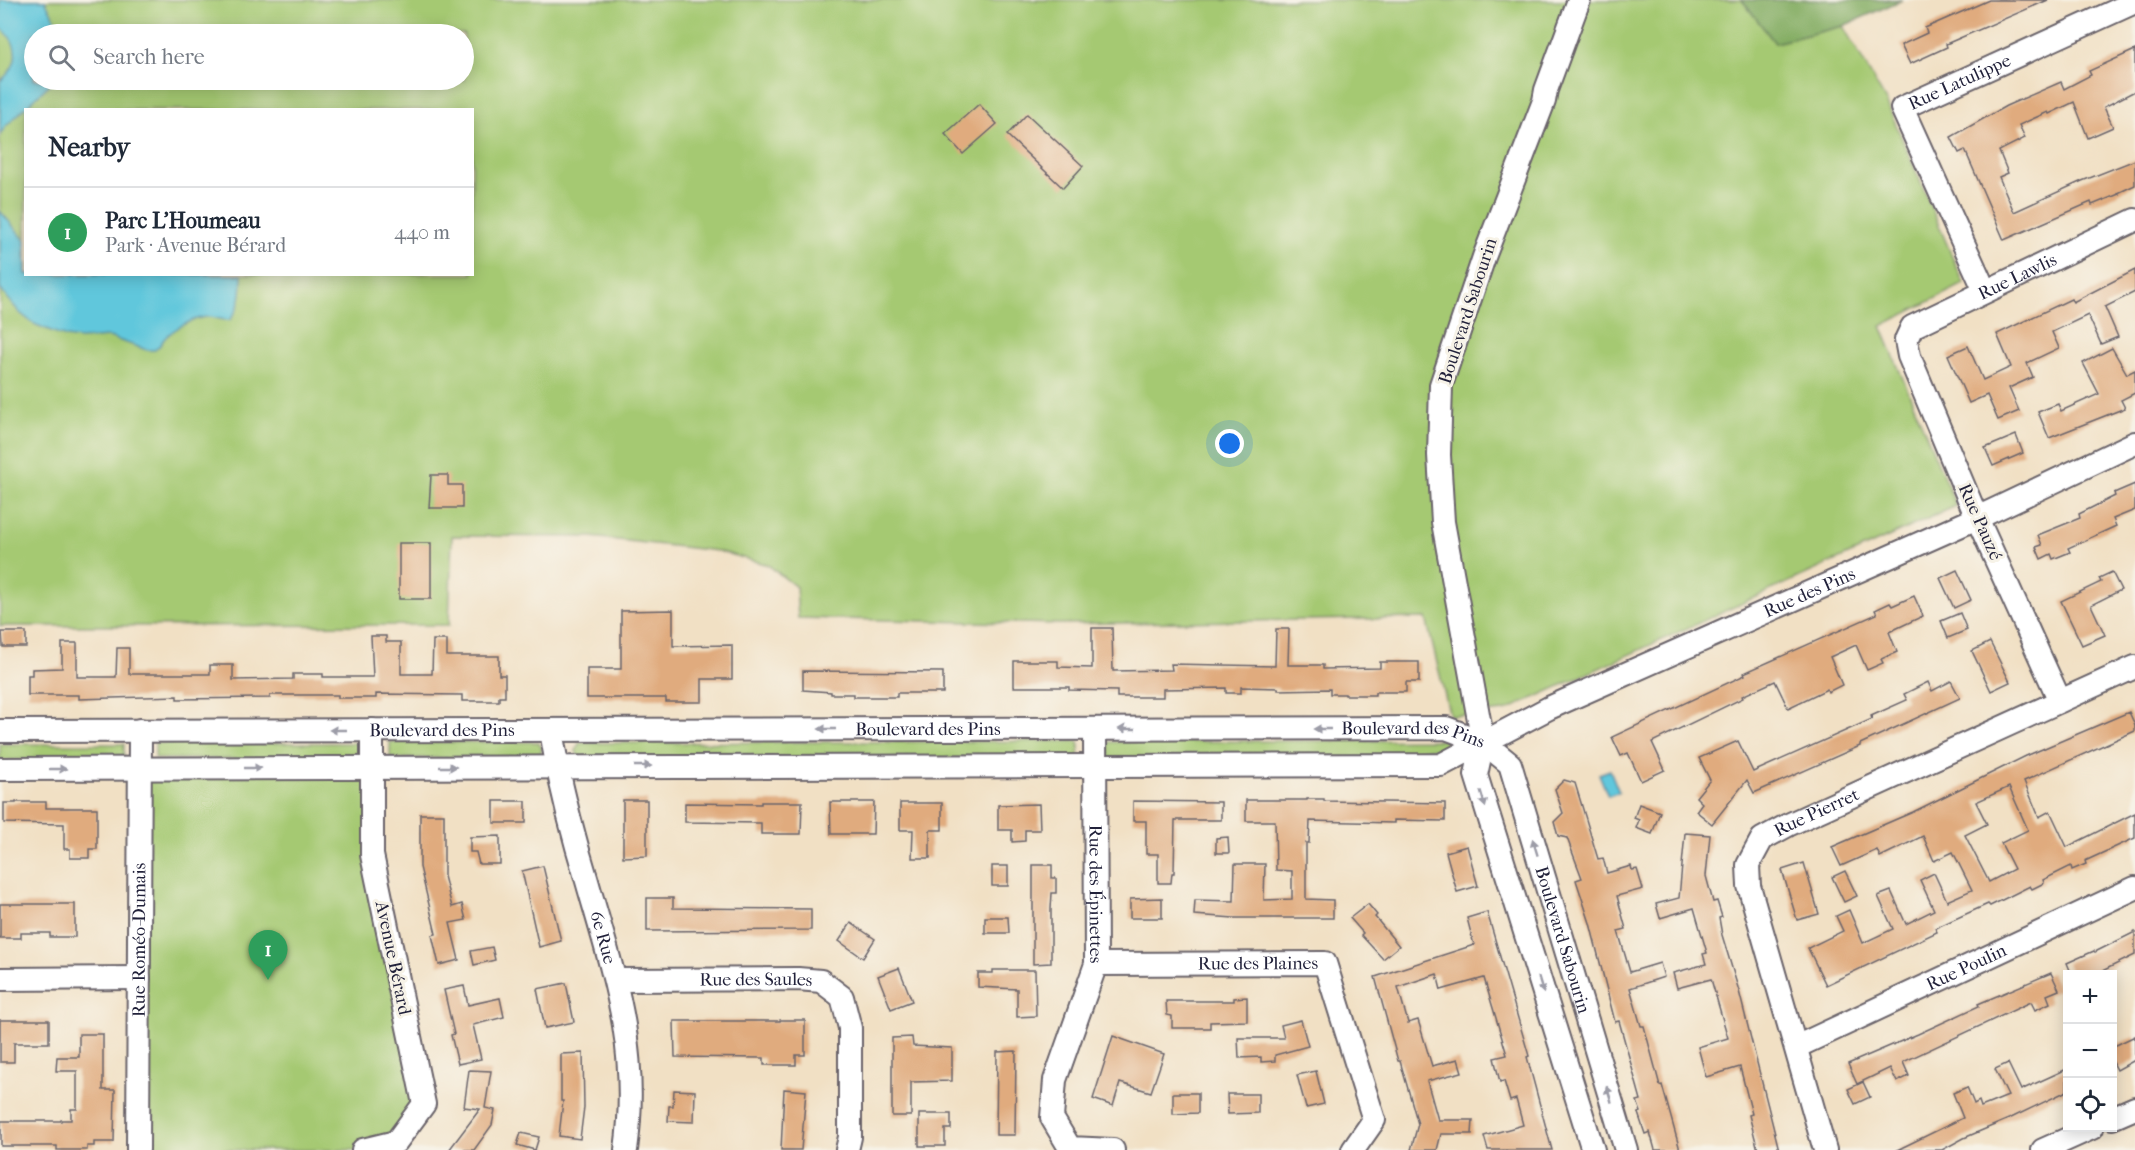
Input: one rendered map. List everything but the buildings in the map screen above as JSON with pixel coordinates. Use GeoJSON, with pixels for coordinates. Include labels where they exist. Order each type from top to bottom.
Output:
{"type":"FeatureCollection","features":[{"type":"Feature","properties":{"kind":"street","name":"Boulevard Sabourin"},"geometry":{"type":"LineString","coordinates":[[1579,0],[1546,90],[1541,111],[1484,257],[1441,385],[1439,455],[1443,522],[1483,742],[1476,775],[1593,1150]]}},
{"type":"Feature","properties":{"kind":"street","name":"Rue Latulippe"},"geometry":{"type":"LineString","coordinates":[[1985,291],[1902,108],[2135,2]]}},
{"type":"Feature","properties":{"kind":"street","name":"Rue Lawlis"},"geometry":{"type":"LineString","coordinates":[[1906,340],[1912,327],[2135,220]]}},
{"type":"Feature","properties":{"kind":"street","name":"Rue Pauzé"},"geometry":{"type":"LineString","coordinates":[[1906,340],[1909,356],[1977,518],[2060,701]]}},
{"type":"Feature","properties":{"kind":"street","name":"Rue des Pins"},"geometry":{"type":"LineString","coordinates":[[1483,742],[1549,708],[1977,518],[2135,443]]}},
{"type":"Feature","properties":{"kind":"street","name":"Rue Pierret"},"geometry":{"type":"LineString","coordinates":[[1825,1150],[1749,886],[1748,865],[1762,839],[1788,825],[2135,667]]}},
{"type":"Feature","properties":{"kind":"street","name":"Rue des Épinettes"},"geometry":{"type":"LineString","coordinates":[[1095,729],[1096,964],[1055,1080],[1052,1118],[1070,1148],[1113,1150]]}},
{"type":"Feature","properties":{"kind":"street","name":"Boulevard des Pins"},"geometry":{"type":"LineString","coordinates":[[0,731],[1446,729],[1483,742]]}},
{"type":"Feature","properties":{"kind":"street","name":"Rue Roméo-Dumais"},"geometry":{"type":"LineString","coordinates":[[138,1150],[140,730]]}},
{"type":"Feature","properties":{"kind":"street","name":"Avenue Bérard"},"geometry":{"type":"LineString","coordinates":[[363,1150],[396,1142],[424,1104],[372,855],[372,730]]}},
{"type":"Feature","properties":{"kind":"street","name":"6e Rue"},"geometry":{"type":"LineString","coordinates":[[551,730],[557,766],[586,878],[616,980],[626,1032],[631,1080],[631,1116],[626,1150]]}},
{"type":"Feature","properties":{"kind":"street","name":"Boulevard Sabourin"},"geometry":{"type":"LineString","coordinates":[[1483,742],[1510,764],[1626,1150]]}},
{"type":"Feature","properties":{"kind":"street","name":"Boulevard des Pins"},"geometry":{"type":"LineString","coordinates":[[0,769],[1441,765],[1483,742]]}},
{"type":"Feature","properties":{"kind":"street","name":"Rue Poulin"},"geometry":{"type":"LineString","coordinates":[[1796,1047],[2135,888]]}},
{"type":"Feature","properties":{"kind":"street","name":"Rue des Plaines"},"geometry":{"type":"LineString","coordinates":[[1096,964],[1325,963],[1374,1120],[1353,1150]]}},
{"type":"Feature","properties":{"kind":"street"},"geometry":{"type":"LineString","coordinates":[[0,979],[139,978]]}},
{"type":"Feature","properties":{"kind":"street","name":"Rue des Saules"},"geometry":{"type":"LineString","coordinates":[[616,980],[798,979],[821,981],[842,997],[850,1028],[849,1146]]}},
{"type":"Feature","properties":{"kind":"street"},"geometry":{"type":"LineString","coordinates":[[2117,1116],[2135,1108]]}},
{"type":"Feature","properties":{"kind":"street"},"geometry":{"type":"LineString","coordinates":[[2043,1150],[2083,1132]]}},
{"type":"Feature","properties":{"kind":"green space"},"geometry":{"type":"Polygon","coordinates":[[[0,0],[1742,0],[1775,43],[1843,26],[1886,101],[1964,284],[1881,326],[1956,506],[1505,711],[1450,716],[1426,618],[1059,624],[798,618],[796,587],[768,565],[718,551],[591,537],[452,536],[449,625],[0,626],[0,0]]]}},
{"type":"Feature","properties":{"kind":"green space"},"geometry":{"type":"Polygon","coordinates":[[[1742,0],[1902,0],[1843,26],[1775,43],[1742,0]]]}},
{"type":"Feature","properties":{"kind":"green space"},"geometry":{"type":"Polygon","coordinates":[[[1456,740],[1456,749],[1423,749],[1404,757],[1109,759],[1108,742],[1456,740]]]}},
{"type":"Feature","properties":{"kind":"green space"},"geometry":{"type":"Polygon","coordinates":[[[1079,741],[1079,758],[579,759],[576,751],[579,743],[1079,741]]]}},
{"type":"Feature","properties":{"kind":"green space"},"geometry":{"type":"Polygon","coordinates":[[[390,742],[538,742],[542,748],[540,756],[390,759],[390,742]]]}},
{"type":"Feature","properties":{"kind":"green space"},"geometry":{"type":"Polygon","coordinates":[[[155,743],[360,743],[360,759],[155,759],[155,743]]]}},
{"type":"Feature","properties":{"kind":"green space"},"geometry":{"type":"Polygon","coordinates":[[[0,744],[124,744],[124,759],[0,760],[0,744]]]}},
{"type":"Feature","properties":{"kind":"green space"},"geometry":{"type":"Polygon","coordinates":[[[372,767],[372,855],[424,1104],[396,1142],[363,1150],[138,1150],[140,768],[372,767]]]}},
{"type":"Feature","properties":{"kind":"water"},"geometry":{"type":"Polygon","coordinates":[[[0,0],[45,0],[57,24],[24,24],[24,90],[44,90],[5,127],[0,135],[0,81],[12,68],[15,54],[11,40],[0,27],[0,0]]]}},
{"type":"Feature","properties":{"kind":"water"},"geometry":{"type":"Polygon","coordinates":[[[0,211],[24,239],[24,276],[242,276],[239,304],[230,320],[212,317],[196,319],[173,331],[155,350],[147,350],[109,337],[80,339],[66,337],[34,324],[20,313],[0,289],[0,211]]]}},
{"type":"Feature","properties":{"kind":"water"},"geometry":{"type":"Polygon","coordinates":[[[1610,770],[1619,792],[1608,796],[1599,774],[1610,770]]]}},
{"type":"Feature","properties":{"kind":"place","name":"Parc L'Houmeau"},"geometry":{"type":"Point","coordinates":[268,980]}}]}
